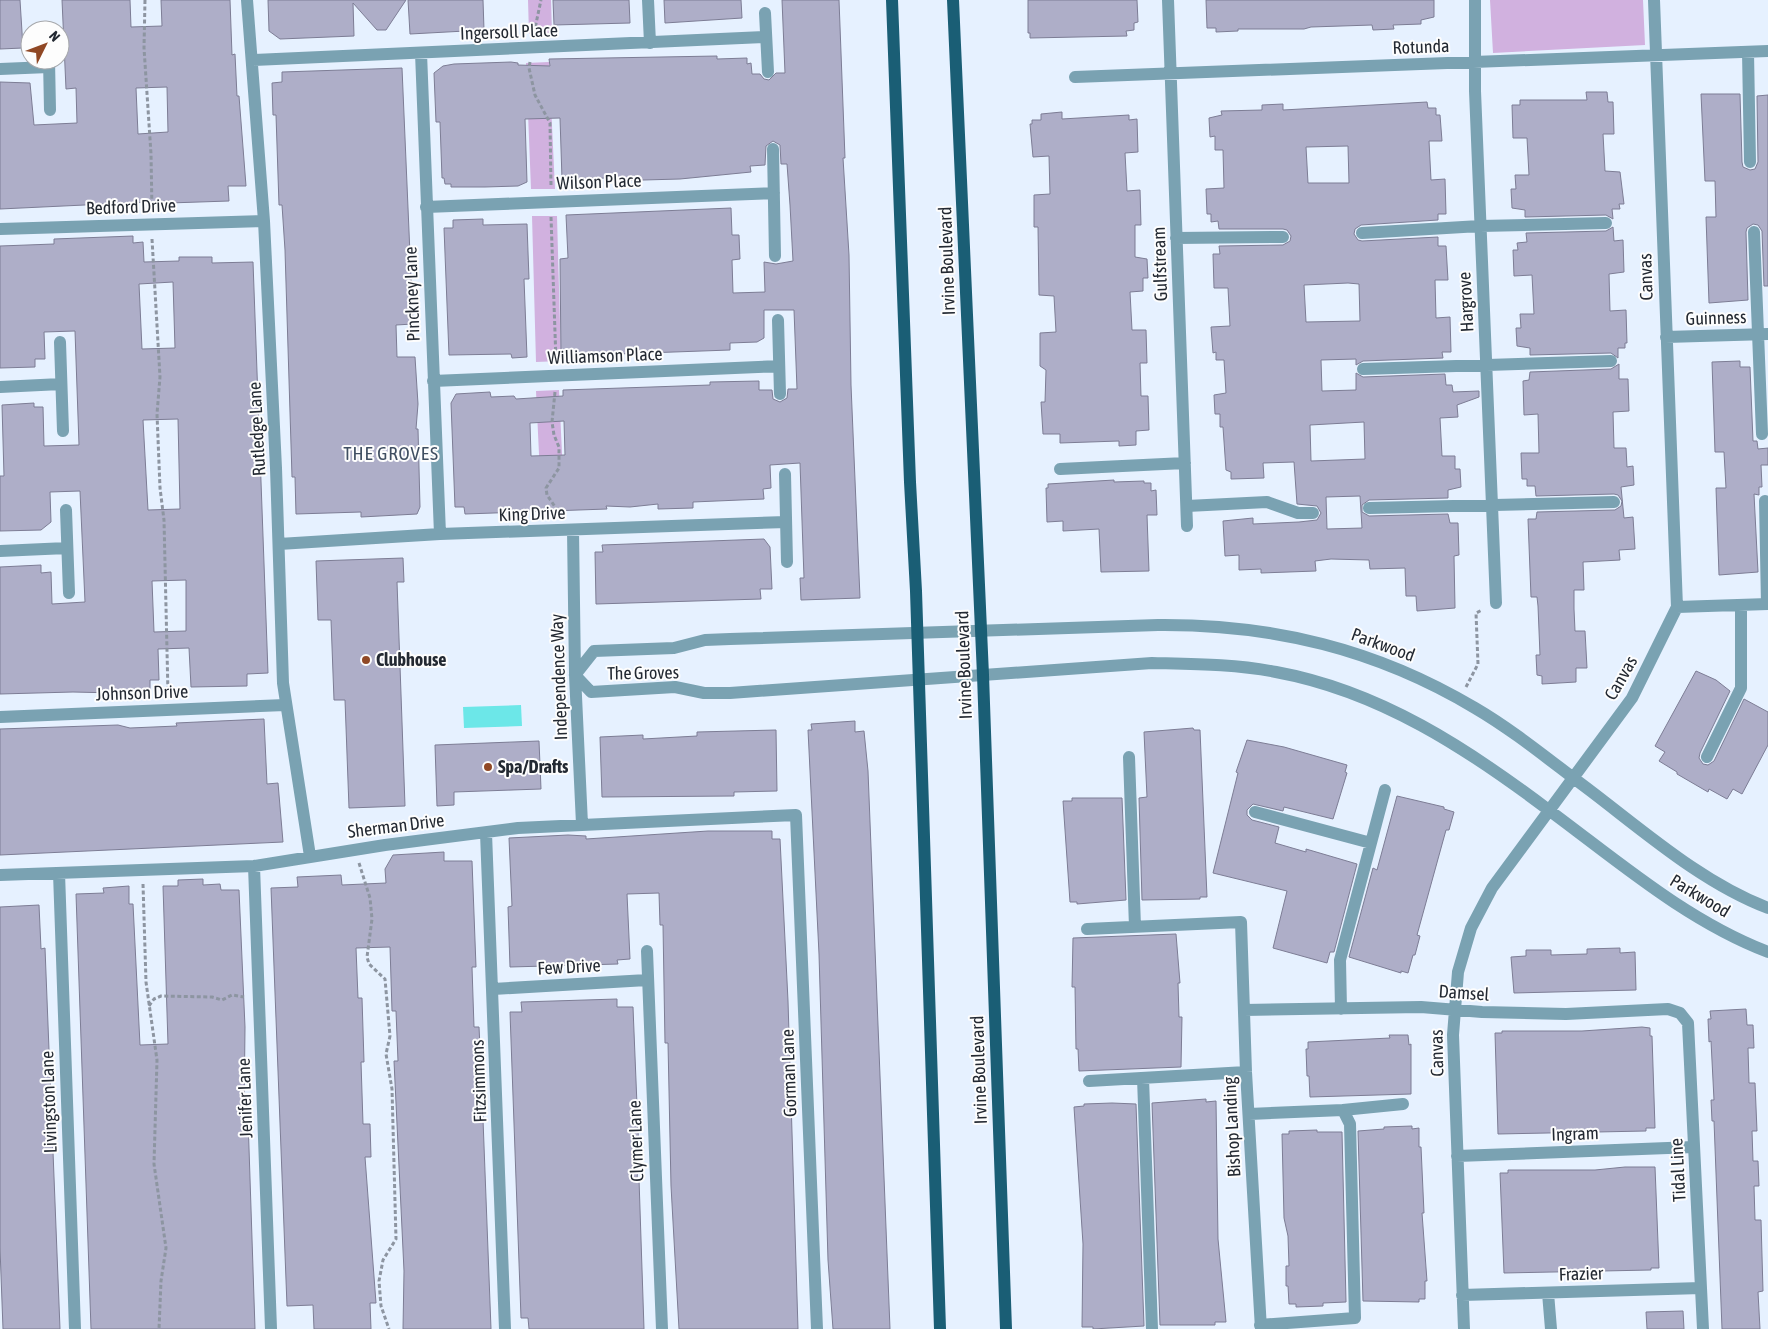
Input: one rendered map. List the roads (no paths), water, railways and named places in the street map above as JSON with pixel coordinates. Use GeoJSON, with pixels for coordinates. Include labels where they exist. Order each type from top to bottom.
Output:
{"type":"FeatureCollection","features":[{"type":"Feature","properties":{"kind":"main road"},"geometry":{"type":"LineString","coordinates":[[892,0],[919,680],[940,1329]]}},
{"type":"Feature","properties":{"kind":"main road","name":"Irvine Boulevard"},"geometry":{"type":"LineString","coordinates":[[953,0],[983,675],[1006,1329]]}},
{"type":"Feature","properties":{"kind":"street","name":"Rutledge Lane"},"geometry":{"type":"LineString","coordinates":[[247,0],[264,221],[286,705],[310,856]]}},
{"type":"Feature","properties":{"kind":"street"},"geometry":{"type":"LineString","coordinates":[[648,0],[650,43]]}},
{"type":"Feature","properties":{"kind":"street","name":"Gulfstream"},"geometry":{"type":"LineString","coordinates":[[1168,0],[1187,526]]}},
{"type":"Feature","properties":{"kind":"street","name":"Hargrove"},"geometry":{"type":"LineString","coordinates":[[1475,0],[1480,226],[1496,603]]}},
{"type":"Feature","properties":{"kind":"street","name":"Canvas"},"geometry":{"type":"LineString","coordinates":[[1464,1329],[1453,1035],[1458,972],[1471,928],[1492,888],[1632,698],[1677,607],[1654,0]]}},
{"type":"Feature","properties":{"kind":"street"},"geometry":{"type":"LineString","coordinates":[[765,13],[768,72]]}},
{"type":"Feature","properties":{"kind":"street","name":"Ingersoll Place"},"geometry":{"type":"LineString","coordinates":[[253,60],[532,49],[766,37]]}},
{"type":"Feature","properties":{"kind":"street"},"geometry":{"type":"LineString","coordinates":[[1748,52],[1750,162]]}},
{"type":"Feature","properties":{"kind":"street","name":"Rotunda"},"geometry":{"type":"LineString","coordinates":[[1075,77],[1768,52]]}},
{"type":"Feature","properties":{"kind":"street","name":"Pinckney Lane"},"geometry":{"type":"LineString","coordinates":[[421,53],[440,534]]}},
{"type":"Feature","properties":{"kind":"street"},"geometry":{"type":"LineString","coordinates":[[0,69],[20,67]]}},
{"type":"Feature","properties":{"kind":"street"},"geometry":{"type":"LineString","coordinates":[[49,70],[50,110]]}},
{"type":"Feature","properties":{"kind":"street"},"geometry":{"type":"LineString","coordinates":[[772,149],[776,256]]}},
{"type":"Feature","properties":{"kind":"street","name":"Wilson Place"},"geometry":{"type":"LineString","coordinates":[[426,206],[774,193]]}},
{"type":"Feature","properties":{"kind":"street","name":"Bedford Drive"},"geometry":{"type":"LineString","coordinates":[[0,229],[264,221]]}},
{"type":"Feature","properties":{"kind":"street"},"geometry":{"type":"LineString","coordinates":[[1362,233],[1480,226],[1606,222]]}},
{"type":"Feature","properties":{"kind":"street"},"geometry":{"type":"LineString","coordinates":[[1754,232],[1764,334],[1762,434]]}},
{"type":"Feature","properties":{"kind":"street"},"geometry":{"type":"LineString","coordinates":[[1176,238],[1283,237]]}},
{"type":"Feature","properties":{"kind":"street"},"geometry":{"type":"LineString","coordinates":[[778,320],[780,394]]}},
{"type":"Feature","properties":{"kind":"street","name":"Guinness"},"geometry":{"type":"LineString","coordinates":[[1666,337],[1764,334]]}},
{"type":"Feature","properties":{"kind":"street"},"geometry":{"type":"LineString","coordinates":[[60,342],[63,431]]}},
{"type":"Feature","properties":{"kind":"street"},"geometry":{"type":"LineString","coordinates":[[1362,369],[1611,361]]}},
{"type":"Feature","properties":{"kind":"street","name":"Williamson Place"},"geometry":{"type":"LineString","coordinates":[[433,381],[779,366]]}},
{"type":"Feature","properties":{"kind":"street"},"geometry":{"type":"LineString","coordinates":[[0,387],[61,384]]}},
{"type":"Feature","properties":{"kind":"street"},"geometry":{"type":"LineString","coordinates":[[1060,469],[1185,463]]}},
{"type":"Feature","properties":{"kind":"street"},"geometry":{"type":"LineString","coordinates":[[785,474],[788,562]]}},
{"type":"Feature","properties":{"kind":"street"},"geometry":{"type":"LineString","coordinates":[[1677,607],[1768,604],[1765,501]]}},
{"type":"Feature","properties":{"kind":"street"},"geometry":{"type":"LineString","coordinates":[[1187,506],[1267,502],[1298,513],[1313,513]]}},
{"type":"Feature","properties":{"kind":"street"},"geometry":{"type":"LineString","coordinates":[[1369,508],[1614,502]]}},
{"type":"Feature","properties":{"kind":"street"},"geometry":{"type":"LineString","coordinates":[[66,510],[69,593]]}},
{"type":"Feature","properties":{"kind":"street","name":"King Drive"},"geometry":{"type":"LineString","coordinates":[[278,544],[440,534],[786,522]]}},
{"type":"Feature","properties":{"kind":"street","name":"Independence Way"},"geometry":{"type":"LineString","coordinates":[[573,530],[575,675],[582,824]]}},
{"type":"Feature","properties":{"kind":"street"},"geometry":{"type":"LineString","coordinates":[[0,551],[67,548]]}},
{"type":"Feature","properties":{"kind":"street"},"geometry":{"type":"LineString","coordinates":[[1707,757],[1741,688],[1741,605]]}},
{"type":"Feature","properties":{"kind":"street","name":"Parkwood"},"geometry":{"type":"LineString","coordinates":[[917,632],[1208,624],[1280,633],[1353,651],[1418,677],[1460,699],[1516,735],[1673,854],[1714,880],[1768,908]]}},
{"type":"Feature","properties":{"kind":"street","name":"The Groves"},"geometry":{"type":"LineString","coordinates":[[917,632],[705,640],[674,648],[594,652],[575,675],[591,692],[675,687],[704,692],[730,693],[983,675]]}},
{"type":"Feature","properties":{"kind":"street","name":"Parkwood"},"geometry":{"type":"LineString","coordinates":[[983,675],[1152,663],[1211,664],[1277,672],[1340,689],[1387,707],[1448,740],[1550,810],[1625,868],[1693,915],[1768,952]]}},
{"type":"Feature","properties":{"kind":"street","name":"Johnson Drive"},"geometry":{"type":"LineString","coordinates":[[0,716],[286,705]]}},
{"type":"Feature","properties":{"kind":"street"},"geometry":{"type":"LineString","coordinates":[[1088,929],[1135,927],[1130,757]]}},
{"type":"Feature","properties":{"kind":"street"},"geometry":{"type":"LineString","coordinates":[[1341,1009],[1340,960],[1385,790]]}},
{"type":"Feature","properties":{"kind":"street"},"geometry":{"type":"LineString","coordinates":[[1255,812],[1371,842]]}},
{"type":"Feature","properties":{"kind":"street","name":"Sherman Drive"},"geometry":{"type":"LineString","coordinates":[[0,875],[254,866],[356,849],[518,828],[796,815]]}},
{"type":"Feature","properties":{"kind":"street","name":"Gorman Lane"},"geometry":{"type":"LineString","coordinates":[[796,815],[817,1329]]}},
{"type":"Feature","properties":{"kind":"street","name":"Fitzsimmons"},"geometry":{"type":"LineString","coordinates":[[486,833],[505,1329]]}},
{"type":"Feature","properties":{"kind":"street","name":"Jenifer Lane"},"geometry":{"type":"LineString","coordinates":[[254,866],[271,1329]]}},
{"type":"Feature","properties":{"kind":"street","name":"Livingston Lane"},"geometry":{"type":"LineString","coordinates":[[59,873],[75,1329]]}},
{"type":"Feature","properties":{"kind":"street","name":"Bishop Landing"},"geometry":{"type":"LineString","coordinates":[[1135,927],[1241,922],[1246,1072],[1261,1327]]}},
{"type":"Feature","properties":{"kind":"street","name":"Clymer Lane"},"geometry":{"type":"LineString","coordinates":[[647,951],[662,1329]]}},
{"type":"Feature","properties":{"kind":"street","name":"Few Drive"},"geometry":{"type":"LineString","coordinates":[[493,989],[647,980]]}},
{"type":"Feature","properties":{"kind":"street","name":"Damsel"},"geometry":{"type":"LineString","coordinates":[[1244,1010],[1421,1007],[1566,1014],[1668,1009],[1680,1013]]}},
{"type":"Feature","properties":{"kind":"street","name":"Tidal Line"},"geometry":{"type":"LineString","coordinates":[[1680,1013],[1688,1023],[1703,1329]]}},
{"type":"Feature","properties":{"kind":"street"},"geometry":{"type":"LineString","coordinates":[[1090,1081],[1246,1072]]}},
{"type":"Feature","properties":{"kind":"street"},"geometry":{"type":"LineString","coordinates":[[1143,1078],[1152,1329]]}},
{"type":"Feature","properties":{"kind":"street"},"geometry":{"type":"LineString","coordinates":[[1249,1114],[1343,1110],[1403,1104]]}},
{"type":"Feature","properties":{"kind":"street"},"geometry":{"type":"LineString","coordinates":[[1261,1327],[1355,1318],[1350,1124],[1343,1110]]}},
{"type":"Feature","properties":{"kind":"street","name":"Ingram"},"geometry":{"type":"LineString","coordinates":[[1457,1156],[1694,1147]]}},
{"type":"Feature","properties":{"kind":"street","name":"Frazier"},"geometry":{"type":"LineString","coordinates":[[1462,1295],[1701,1288]]}},
{"type":"Feature","properties":{"kind":"street"},"geometry":{"type":"LineString","coordinates":[[1548,1293],[1550,1329]]}},
{"type":"Feature","properties":{"kind":"water"},"geometry":{"type":"Polygon","coordinates":[[[521,705],[522,726],[464,728],[463,707],[521,705]]]}},
{"type":"Feature","properties":{"kind":"place","name":"Clubhouse"},"geometry":{"type":"Point","coordinates":[366,660]}},
{"type":"Feature","properties":{"kind":"place","name":"Spa/Drafts"},"geometry":{"type":"Point","coordinates":[488,767]}},
{"type":"Feature","properties":{"kind":"district","name":"THE GROVES"},"geometry":{"type":"Point","coordinates":[391,453]}}]}
